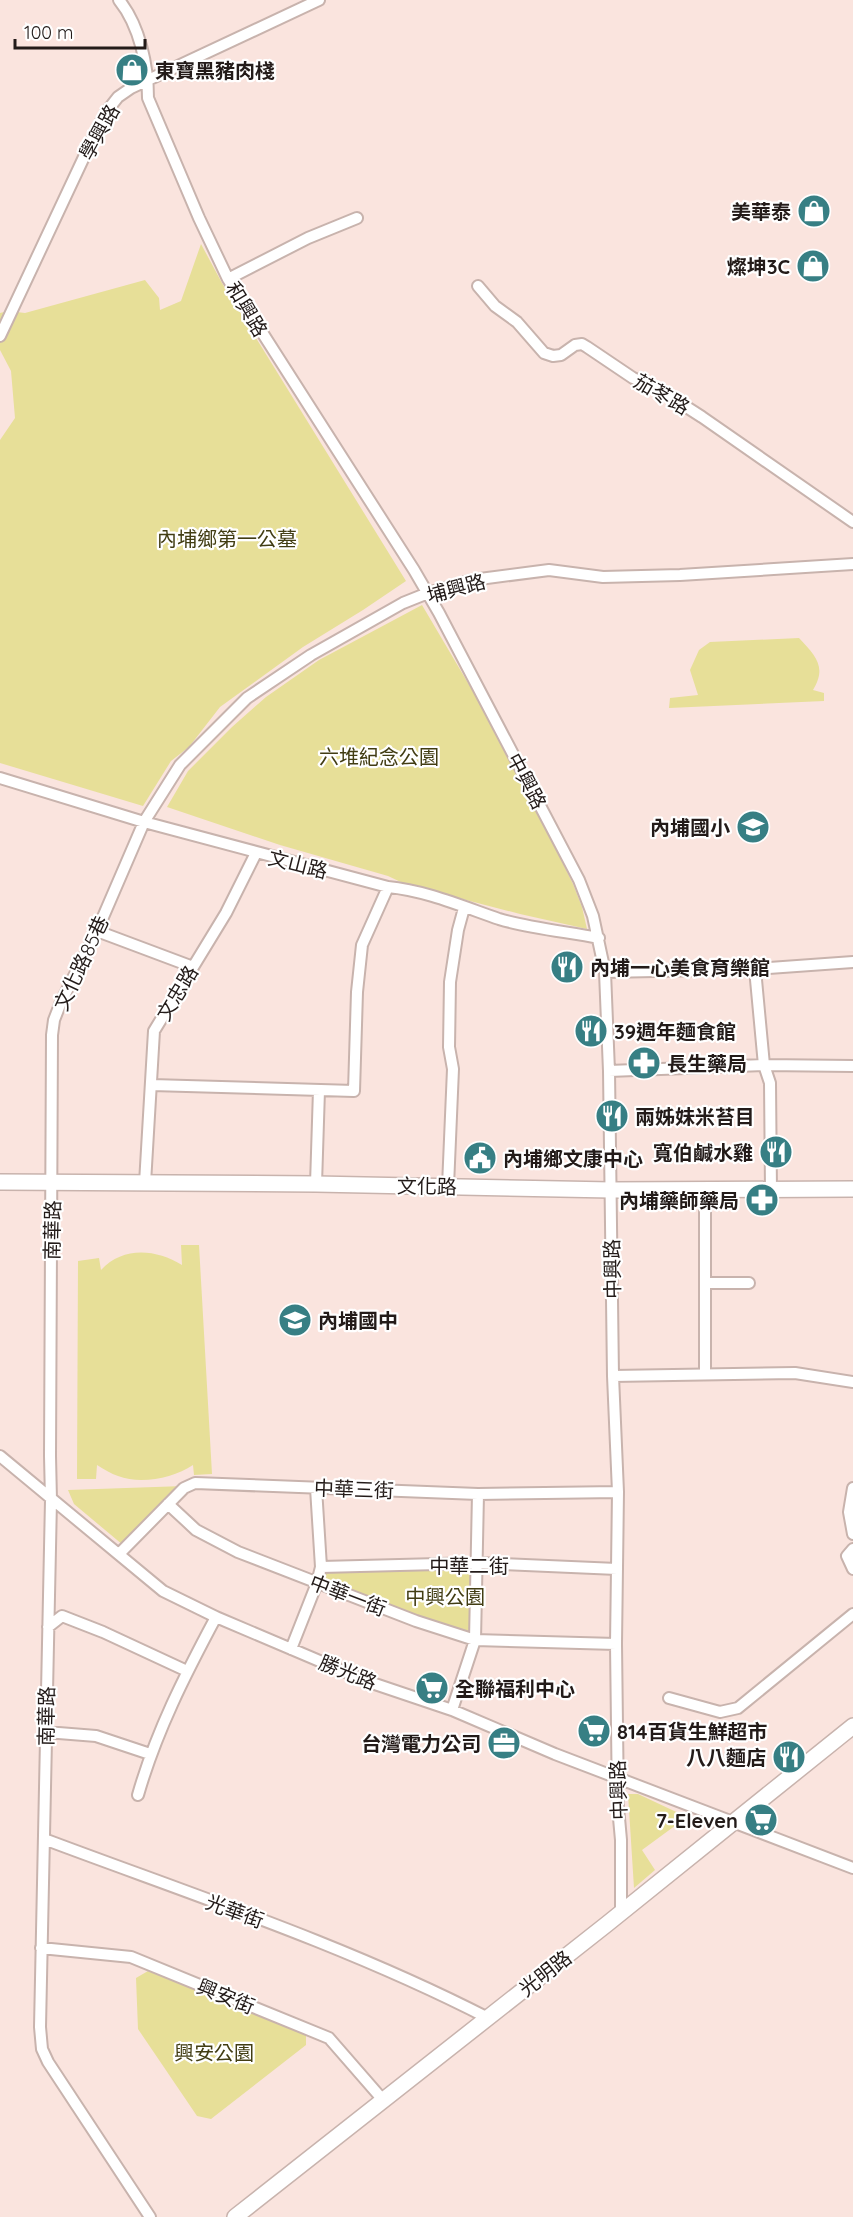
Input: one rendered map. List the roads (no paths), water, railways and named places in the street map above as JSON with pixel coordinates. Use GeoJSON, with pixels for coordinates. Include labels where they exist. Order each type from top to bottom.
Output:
{"type":"FeatureCollection","features":[{"type":"Feature","properties":{"kind":"street","name":"和興路"},"geometry":{"type":"LineString","coordinates":[[119,0],[136,34],[148,80],[148,98],[199,218],[228,279],[428,593]]}},
{"type":"Feature","properties":{"kind":"street","name":"學興路"},"geometry":{"type":"LineString","coordinates":[[0,336],[107,111],[118,97],[148,80],[319,0]]}},
{"type":"Feature","properties":{"kind":"street"},"geometry":{"type":"LineString","coordinates":[[228,279],[308,238],[357,218]]}},
{"type":"Feature","properties":{"kind":"street","name":"茄苳路"},"geometry":{"type":"LineString","coordinates":[[478,286],[495,306],[517,322],[544,353],[553,356],[561,355],[575,345],[588,346],[633,378],[660,390],[702,417],[853,522]]}},
{"type":"Feature","properties":{"kind":"street","name":"埔興路"},"geometry":{"type":"LineString","coordinates":[[144,822],[180,765],[247,698],[311,655],[403,603],[428,593],[472,580],[549,570],[603,577],[680,575],[853,564]]}},
{"type":"Feature","properties":{"kind":"street","name":"中興路"},"geometry":{"type":"LineString","coordinates":[[428,593],[579,880],[599,938],[605,972],[609,1071],[613,1376],[618,1492],[616,1644],[621,1913]]}},
{"type":"Feature","properties":{"kind":"street","name":"文山路"},"geometry":{"type":"LineString","coordinates":[[0,778],[256,853],[475,909],[500,920],[599,938]]}},
{"type":"Feature","properties":{"kind":"street","name":"文化路85巷"},"geometry":{"type":"LineString","coordinates":[[52,1183],[52,1035],[54,1020],[97,932],[144,822]]}},
{"type":"Feature","properties":{"kind":"street","name":"文忠路"},"geometry":{"type":"LineString","coordinates":[[145,1183],[154,1031],[226,913],[256,853]]}},
{"type":"Feature","properties":{"kind":"street"},"geometry":{"type":"LineString","coordinates":[[152,1085],[354,1091],[357,992],[363,945],[388,887]]}},
{"type":"Feature","properties":{"kind":"street"},"geometry":{"type":"LineString","coordinates":[[448,1186],[453,1069],[449,1047],[450,982],[458,930],[464,908]]}},
{"type":"Feature","properties":{"kind":"street"},"geometry":{"type":"LineString","coordinates":[[97,932],[193,967]]}},
{"type":"Feature","properties":{"kind":"street"},"geometry":{"type":"LineString","coordinates":[[605,972],[755,969],[853,962]]}},
{"type":"Feature","properties":{"kind":"street"},"geometry":{"type":"LineString","coordinates":[[755,969],[764,1065],[770,1083],[771,1191]]}},
{"type":"Feature","properties":{"kind":"street"},"geometry":{"type":"LineString","coordinates":[[609,1071],[764,1065],[853,1066]]}},
{"type":"Feature","properties":{"kind":"street"},"geometry":{"type":"LineString","coordinates":[[316,1184],[319,1090]]}},
{"type":"Feature","properties":{"kind":"street","name":"文化路"},"geometry":{"type":"LineString","coordinates":[[0,1182],[316,1184],[611,1190],[853,1189]]}},
{"type":"Feature","properties":{"kind":"street","name":"南華路"},"geometry":{"type":"LineString","coordinates":[[52,1183],[51,1500],[41,1948],[42,2049],[58,2079],[150,2217]]}},
{"type":"Feature","properties":{"kind":"street"},"geometry":{"type":"LineString","coordinates":[[705,1190],[705,1374]]}},
{"type":"Feature","properties":{"kind":"street"},"geometry":{"type":"LineString","coordinates":[[705,1283],[749,1283]]}},
{"type":"Feature","properties":{"kind":"street"},"geometry":{"type":"LineString","coordinates":[[613,1376],[795,1373],[853,1382]]}},
{"type":"Feature","properties":{"kind":"street","name":"勝光路"},"geometry":{"type":"LineString","coordinates":[[0,1456],[163,1591],[216,1617],[369,1682],[452,1710],[555,1754],[853,1868]]}},
{"type":"Feature","properties":{"kind":"street","name":"中華三街"},"geometry":{"type":"LineString","coordinates":[[119,1554],[184,1488],[195,1483],[478,1494],[618,1492]]}},
{"type":"Feature","properties":{"kind":"street"},"geometry":{"type":"LineString","coordinates":[[291,1649],[321,1567],[316,1488]]}},
{"type":"Feature","properties":{"kind":"street"},"geometry":{"type":"LineString","coordinates":[[853,1488],[849,1512],[853,1534]]}},
{"type":"Feature","properties":{"kind":"street"},"geometry":{"type":"LineString","coordinates":[[452,1710],[475,1640],[478,1494]]}},
{"type":"Feature","properties":{"kind":"street","name":"中華一街"},"geometry":{"type":"LineString","coordinates":[[168,1504],[196,1530],[238,1552],[416,1621],[475,1640],[616,1644]]}},
{"type":"Feature","properties":{"kind":"street"},"geometry":{"type":"LineString","coordinates":[[850,1553],[853,1569]]}},
{"type":"Feature","properties":{"kind":"street","name":"中華二街"},"geometry":{"type":"LineString","coordinates":[[321,1567],[478,1563],[617,1569]]}},
{"type":"Feature","properties":{"kind":"street"},"geometry":{"type":"LineString","coordinates":[[669,1698],[720,1712],[738,1708],[853,1614]]}},
{"type":"Feature","properties":{"kind":"street"},"geometry":{"type":"LineString","coordinates":[[48,1627],[63,1616],[187,1671]]}},
{"type":"Feature","properties":{"kind":"street"},"geometry":{"type":"LineString","coordinates":[[138,1795],[150,1754],[187,1671],[216,1617]]}},
{"type":"Feature","properties":{"kind":"street","name":"光明路"},"geometry":{"type":"LineString","coordinates":[[235,2217],[621,1913],[853,1726]]}},
{"type":"Feature","properties":{"kind":"street"},"geometry":{"type":"LineString","coordinates":[[46,1732],[96,1736],[150,1754]]}},
{"type":"Feature","properties":{"kind":"street","name":"光華街"},"geometry":{"type":"LineString","coordinates":[[44,1839],[295,1933],[425,1985],[488,2018]]}},
{"type":"Feature","properties":{"kind":"street","name":"興安街"},"geometry":{"type":"LineString","coordinates":[[41,1948],[131,1957],[329,2038],[383,2100]]}},
{"type":"Feature","properties":{"kind":"place","name":"東寶黑豬肉棧"},"geometry":{"type":"Point","coordinates":[132,70]}},
{"type":"Feature","properties":{"kind":"place","name":"美華泰"},"geometry":{"type":"Point","coordinates":[814,211]}},
{"type":"Feature","properties":{"kind":"place","name":"燦坤3C"},"geometry":{"type":"Point","coordinates":[813,266]}},
{"type":"Feature","properties":{"kind":"place","name":"內埔國小"},"geometry":{"type":"Point","coordinates":[753,827]}},
{"type":"Feature","properties":{"kind":"place","name":"內埔一心美食育樂館"},"geometry":{"type":"Point","coordinates":[567,967]}},
{"type":"Feature","properties":{"kind":"place","name":"39週年麵食館"},"geometry":{"type":"Point","coordinates":[591,1031]}},
{"type":"Feature","properties":{"kind":"place","name":"長生藥局"},"geometry":{"type":"Point","coordinates":[644,1063]}},
{"type":"Feature","properties":{"kind":"place","name":"兩姊妹米苔目"},"geometry":{"type":"Point","coordinates":[612,1116]}},
{"type":"Feature","properties":{"kind":"place","name":"寬伯鹹水雞"},"geometry":{"type":"Point","coordinates":[776,1152]}},
{"type":"Feature","properties":{"kind":"place","name":"內埔鄉文康中心"},"geometry":{"type":"Point","coordinates":[480,1158]}},
{"type":"Feature","properties":{"kind":"place","name":"內埔藥師藥局"},"geometry":{"type":"Point","coordinates":[762,1200]}},
{"type":"Feature","properties":{"kind":"place","name":"內埔國中"},"geometry":{"type":"Point","coordinates":[295,1320]}},
{"type":"Feature","properties":{"kind":"place","name":"全聯福利中心"},"geometry":{"type":"Point","coordinates":[432,1688]}},
{"type":"Feature","properties":{"kind":"place","name":"814百貨生鮮超市"},"geometry":{"type":"Point","coordinates":[594,1731]}},
{"type":"Feature","properties":{"kind":"place","name":"台灣電力公司"},"geometry":{"type":"Point","coordinates":[504,1743]}},
{"type":"Feature","properties":{"kind":"place","name":"八八麵店"},"geometry":{"type":"Point","coordinates":[789,1757]}},
{"type":"Feature","properties":{"kind":"place","name":"7-Eleven"},"geometry":{"type":"Point","coordinates":[761,1820]}},
{"type":"Feature","properties":{"kind":"park label","name":"內埔鄉第一公墓"},"geometry":{"type":"Point","coordinates":[227,538]}},
{"type":"Feature","properties":{"kind":"park label","name":"六堆紀念公園"},"geometry":{"type":"Point","coordinates":[379,756]}},
{"type":"Feature","properties":{"kind":"park label","name":"中興公園"},"geometry":{"type":"Point","coordinates":[445,1596]}},
{"type":"Feature","properties":{"kind":"park label","name":"興安公園"},"geometry":{"type":"Point","coordinates":[214,2052]}}]}
